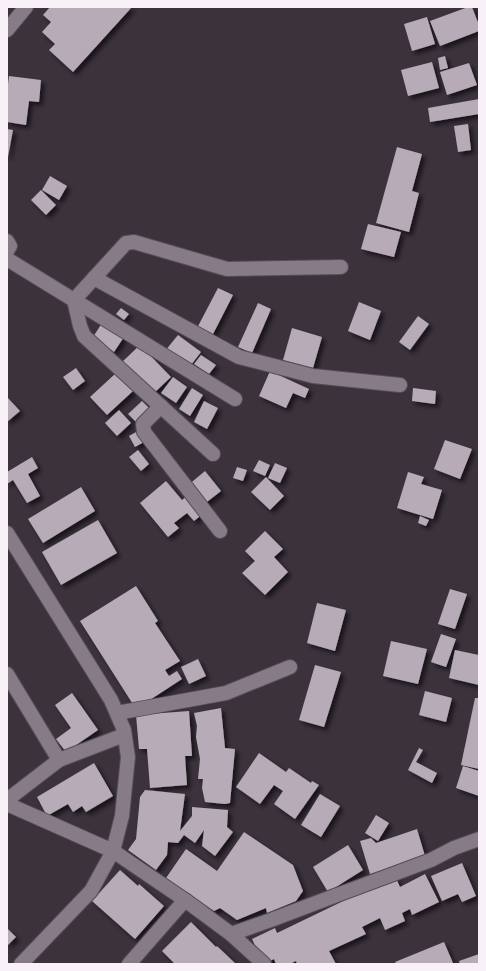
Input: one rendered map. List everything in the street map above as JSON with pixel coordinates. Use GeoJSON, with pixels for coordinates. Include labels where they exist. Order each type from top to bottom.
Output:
{"type":"FeatureCollection","features":[{"type":"Feature","properties":{"kind":"street"},"geometry":{"type":"LineString","coordinates":[[7,30],[26,7]]}},
{"type":"Feature","properties":{"kind":"street"},"geometry":{"type":"LineString","coordinates":[[7,241],[10,246],[7,251]]}},
{"type":"Feature","properties":{"kind":"street"},"geometry":{"type":"LineString","coordinates":[[74,300],[126,244],[134,242],[227,269],[341,267]]}},
{"type":"Feature","properties":{"kind":"street"},"geometry":{"type":"LineString","coordinates":[[7,259],[235,399]]}},
{"type":"Feature","properties":{"kind":"street"},"geometry":{"type":"LineString","coordinates":[[94,278],[239,357],[313,376],[400,385]]}},
{"type":"Feature","properties":{"kind":"street"},"geometry":{"type":"LineString","coordinates":[[74,300],[84,336],[213,454]]}},
{"type":"Feature","properties":{"kind":"street"},"geometry":{"type":"LineString","coordinates":[[161,406],[143,424],[144,432],[220,532]]}},
{"type":"Feature","properties":{"kind":"street"},"geometry":{"type":"LineString","coordinates":[[7,533],[111,700],[124,735],[128,757],[122,816],[113,851],[91,891],[21,964]]}},
{"type":"Feature","properties":{"kind":"street"},"geometry":{"type":"LineString","coordinates":[[117,713],[226,693],[290,667]]}},
{"type":"Feature","properties":{"kind":"street"},"geometry":{"type":"LineString","coordinates":[[7,674],[59,760]]}},
{"type":"Feature","properties":{"kind":"street"},"geometry":{"type":"LineString","coordinates":[[7,800],[59,760],[124,735]]}},
{"type":"Feature","properties":{"kind":"street"},"geometry":{"type":"LineString","coordinates":[[7,804],[113,851],[185,900],[231,934],[264,964]]}},
{"type":"Feature","properties":{"kind":"street"},"geometry":{"type":"LineString","coordinates":[[231,934],[431,860],[454,848],[479,839]]}},
{"type":"Feature","properties":{"kind":"street"},"geometry":{"type":"LineString","coordinates":[[128,964],[185,900]]}},
{"type":"Feature","properties":{"kind":"building"},"geometry":{"type":"Polygon","coordinates":[[[50,7],[132,7],[73,72],[49,50],[55,44],[42,32],[51,22],[43,15],[50,7]]]}},
{"type":"Feature","properties":{"kind":"building"},"geometry":{"type":"Polygon","coordinates":[[[468,7],[472,7],[479,25],[479,31],[440,46],[430,21],[468,7]]]}},
{"type":"Feature","properties":{"kind":"building"},"geometry":{"type":"Polygon","coordinates":[[[427,17],[435,44],[412,51],[404,24],[427,17]]]}},
{"type":"Feature","properties":{"kind":"building"},"geometry":{"type":"Polygon","coordinates":[[[445,56],[448,68],[440,70],[438,58],[445,56]]]}},
{"type":"Feature","properties":{"kind":"building"},"geometry":{"type":"Polygon","coordinates":[[[432,62],[439,88],[408,96],[401,70],[432,62]]]}},
{"type":"Feature","properties":{"kind":"building"},"geometry":{"type":"Polygon","coordinates":[[[469,63],[477,85],[447,95],[440,72],[469,63]]]}},
{"type":"Feature","properties":{"kind":"building"},"geometry":{"type":"Polygon","coordinates":[[[9,76],[41,80],[39,102],[29,101],[26,125],[7,122],[7,92],[9,76]]]}},
{"type":"Feature","properties":{"kind":"building"},"geometry":{"type":"Polygon","coordinates":[[[479,99],[479,114],[430,122],[428,108],[479,99]]]}},
{"type":"Feature","properties":{"kind":"building"},"geometry":{"type":"Polygon","coordinates":[[[468,124],[471,150],[458,152],[454,126],[468,124]]]}},
{"type":"Feature","properties":{"kind":"building"},"geometry":{"type":"Polygon","coordinates":[[[7,129],[13,130],[8,157],[7,157],[7,129]]]}},
{"type":"Feature","properties":{"kind":"building"},"geometry":{"type":"Polygon","coordinates":[[[397,147],[422,154],[412,191],[419,193],[409,232],[376,223],[397,147]]]}},
{"type":"Feature","properties":{"kind":"building"},"geometry":{"type":"Polygon","coordinates":[[[50,176],[67,186],[59,200],[42,190],[50,176]]]}},
{"type":"Feature","properties":{"kind":"building"},"geometry":{"type":"Polygon","coordinates":[[[41,190],[56,205],[46,215],[31,200],[41,190]]]}},
{"type":"Feature","properties":{"kind":"building"},"geometry":{"type":"Polygon","coordinates":[[[368,224],[401,232],[394,257],[361,249],[368,224]]]}},
{"type":"Feature","properties":{"kind":"building"},"geometry":{"type":"Polygon","coordinates":[[[218,288],[233,295],[211,338],[196,330],[218,288]]]}},
{"type":"Feature","properties":{"kind":"building"},"geometry":{"type":"Polygon","coordinates":[[[359,302],[381,311],[370,340],[348,331],[359,302]]]}},
{"type":"Feature","properties":{"kind":"building"},"geometry":{"type":"Polygon","coordinates":[[[258,303],[271,309],[252,353],[238,347],[258,303]]]}},
{"type":"Feature","properties":{"kind":"building"},"geometry":{"type":"Polygon","coordinates":[[[121,308],[129,314],[124,320],[116,314],[121,308]]]}},
{"type":"Feature","properties":{"kind":"building"},"geometry":{"type":"Polygon","coordinates":[[[418,316],[429,324],[410,350],[399,342],[418,316]]]}},
{"type":"Feature","properties":{"kind":"building"},"geometry":{"type":"Polygon","coordinates":[[[102,323],[124,337],[114,352],[93,337],[102,323]]]}},
{"type":"Feature","properties":{"kind":"building"},"geometry":{"type":"Polygon","coordinates":[[[292,328],[322,337],[313,368],[283,360],[292,328]]]}},
{"type":"Feature","properties":{"kind":"building"},"geometry":{"type":"Polygon","coordinates":[[[178,335],[201,352],[188,369],[165,351],[178,335]]]}},
{"type":"Feature","properties":{"kind":"building"},"geometry":{"type":"Polygon","coordinates":[[[140,345],[171,377],[153,394],[122,362],[140,345]]]}},
{"type":"Feature","properties":{"kind":"building"},"geometry":{"type":"Polygon","coordinates":[[[201,355],[216,365],[209,374],[194,364],[201,355]]]}},
{"type":"Feature","properties":{"kind":"building"},"geometry":{"type":"Polygon","coordinates":[[[76,368],[85,381],[73,390],[63,377],[76,368]]]}},
{"type":"Feature","properties":{"kind":"building"},"geometry":{"type":"Polygon","coordinates":[[[270,371],[309,389],[305,398],[293,393],[286,408],[259,396],[270,371]]]}},
{"type":"Feature","properties":{"kind":"building"},"geometry":{"type":"Polygon","coordinates":[[[116,373],[133,391],[107,415],[90,397],[116,373]]]}},
{"type":"Feature","properties":{"kind":"building"},"geometry":{"type":"Polygon","coordinates":[[[173,377],[187,387],[176,403],[161,393],[173,377]]]}},
{"type":"Feature","properties":{"kind":"building"},"geometry":{"type":"Polygon","coordinates":[[[192,388],[203,395],[190,416],[179,409],[192,388]]]}},
{"type":"Feature","properties":{"kind":"building"},"geometry":{"type":"Polygon","coordinates":[[[413,388],[436,391],[435,404],[412,401],[413,388]]]}},
{"type":"Feature","properties":{"kind":"building"},"geometry":{"type":"Polygon","coordinates":[[[7,397],[20,411],[7,422],[7,397]]]}},
{"type":"Feature","properties":{"kind":"building"},"geometry":{"type":"Polygon","coordinates":[[[142,401],[151,410],[137,423],[128,414],[142,401]]]}},
{"type":"Feature","properties":{"kind":"building"},"geometry":{"type":"Polygon","coordinates":[[[204,401],[218,408],[207,429],[194,422],[204,401]]]}},
{"type":"Feature","properties":{"kind":"building"},"geometry":{"type":"Polygon","coordinates":[[[119,410],[131,423],[117,436],[105,423],[119,410]]]}},
{"type":"Feature","properties":{"kind":"building"},"geometry":{"type":"Polygon","coordinates":[[[138,431],[144,442],[135,447],[129,436],[138,431]]]}},
{"type":"Feature","properties":{"kind":"building"},"geometry":{"type":"Polygon","coordinates":[[[445,440],[472,449],[460,479],[434,469],[445,440]]]}},
{"type":"Feature","properties":{"kind":"building"},"geometry":{"type":"Polygon","coordinates":[[[138,450],[149,464],[141,471],[129,457],[138,450]]]}},
{"type":"Feature","properties":{"kind":"building"},"geometry":{"type":"Polygon","coordinates":[[[32,457],[38,468],[28,474],[40,496],[27,503],[13,480],[7,484],[7,472],[32,457]]]}},
{"type":"Feature","properties":{"kind":"building"},"geometry":{"type":"Polygon","coordinates":[[[259,460],[270,465],[265,476],[253,471],[259,460]]]}},
{"type":"Feature","properties":{"kind":"building"},"geometry":{"type":"Polygon","coordinates":[[[275,463],[287,468],[280,483],[268,478],[275,463]]]}},
{"type":"Feature","properties":{"kind":"building"},"geometry":{"type":"Polygon","coordinates":[[[237,467],[247,470],[243,481],[233,478],[237,467]]]}},
{"type":"Feature","properties":{"kind":"building"},"geometry":{"type":"Polygon","coordinates":[[[205,471],[221,491],[203,505],[187,486],[205,471]]]}},
{"type":"Feature","properties":{"kind":"building"},"geometry":{"type":"Polygon","coordinates":[[[408,472],[424,477],[421,484],[442,490],[433,519],[397,508],[408,472]]]}},
{"type":"Feature","properties":{"kind":"building"},"geometry":{"type":"Polygon","coordinates":[[[266,477],[284,496],[270,510],[251,492],[266,477]]]}},
{"type":"Feature","properties":{"kind":"building"},"geometry":{"type":"Polygon","coordinates":[[[166,481],[182,500],[188,495],[204,513],[194,521],[187,513],[174,523],[179,528],[168,537],[140,503],[166,481]]]}},
{"type":"Feature","properties":{"kind":"building"},"geometry":{"type":"Polygon","coordinates":[[[81,487],[95,511],[43,543],[28,519],[81,487]]]}},
{"type":"Feature","properties":{"kind":"building"},"geometry":{"type":"Polygon","coordinates":[[[420,516],[429,520],[426,526],[418,523],[420,516]]]}},
{"type":"Feature","properties":{"kind":"building"},"geometry":{"type":"Polygon","coordinates":[[[98,520],[117,553],[61,585],[42,552],[98,520]]]}},
{"type":"Feature","properties":{"kind":"building"},"geometry":{"type":"Polygon","coordinates":[[[265,531],[283,549],[274,557],[288,572],[265,595],[242,573],[255,561],[245,551],[265,531]]]}},
{"type":"Feature","properties":{"kind":"building"},"geometry":{"type":"Polygon","coordinates":[[[136,586],[158,621],[155,623],[180,661],[165,670],[169,676],[177,671],[182,679],[136,709],[80,621],[136,586]]]}},
{"type":"Feature","properties":{"kind":"building"},"geometry":{"type":"Polygon","coordinates":[[[450,589],[467,594],[455,629],[438,624],[450,589]]]}},
{"type":"Feature","properties":{"kind":"building"},"geometry":{"type":"Polygon","coordinates":[[[317,603],[346,610],[335,651],[307,643],[317,603]]]}},
{"type":"Feature","properties":{"kind":"building"},"geometry":{"type":"Polygon","coordinates":[[[441,634],[456,639],[446,667],[431,662],[441,634]]]}},
{"type":"Feature","properties":{"kind":"building"},"geometry":{"type":"Polygon","coordinates":[[[391,641],[427,649],[418,684],[383,676],[391,641]]]}},
{"type":"Feature","properties":{"kind":"building"},"geometry":{"type":"Polygon","coordinates":[[[455,650],[479,655],[479,685],[449,678],[455,650]]]}},
{"type":"Feature","properties":{"kind":"building"},"geometry":{"type":"Polygon","coordinates":[[[198,659],[206,676],[189,684],[181,667],[198,659]]]}},
{"type":"Feature","properties":{"kind":"building"},"geometry":{"type":"Polygon","coordinates":[[[315,665],[341,672],[324,727],[299,720],[315,665]]]}},
{"type":"Feature","properties":{"kind":"building"},"geometry":{"type":"Polygon","coordinates":[[[425,691],[452,698],[446,722],[419,715],[425,691]]]}},
{"type":"Feature","properties":{"kind":"building"},"geometry":{"type":"Polygon","coordinates":[[[72,693],[98,730],[66,752],[56,739],[71,728],[55,705],[72,693]]]}},
{"type":"Feature","properties":{"kind":"building"},"geometry":{"type":"Polygon","coordinates":[[[475,698],[479,698],[479,769],[461,765],[475,698]]]}},
{"type":"Feature","properties":{"kind":"building"},"geometry":{"type":"Polygon","coordinates":[[[221,708],[225,748],[235,749],[230,803],[225,804],[205,802],[202,788],[203,779],[198,779],[200,759],[196,737],[197,726],[194,713],[221,708]]]}},
{"type":"Feature","properties":{"kind":"building"},"geometry":{"type":"Polygon","coordinates":[[[189,711],[192,756],[185,756],[187,785],[150,788],[147,749],[139,749],[136,715],[189,711]]]}},
{"type":"Feature","properties":{"kind":"building"},"geometry":{"type":"Polygon","coordinates":[[[419,748],[423,750],[416,762],[437,773],[432,783],[408,770],[419,748]]]}},
{"type":"Feature","properties":{"kind":"building"},"geometry":{"type":"Polygon","coordinates":[[[259,753],[286,772],[289,768],[311,783],[312,781],[319,785],[295,819],[274,804],[283,791],[274,785],[260,804],[236,787],[259,753]]]}},
{"type":"Feature","properties":{"kind":"building"},"geometry":{"type":"Polygon","coordinates":[[[94,763],[113,796],[86,812],[82,806],[73,812],[68,804],[47,816],[37,797],[94,763]]]}},
{"type":"Feature","properties":{"kind":"building"},"geometry":{"type":"Polygon","coordinates":[[[463,766],[479,771],[479,796],[456,788],[463,766]]]}},
{"type":"Feature","properties":{"kind":"building"},"geometry":{"type":"Polygon","coordinates":[[[145,790],[185,794],[180,831],[192,816],[192,807],[228,810],[227,827],[233,832],[215,856],[202,846],[204,830],[195,843],[184,835],[178,843],[168,842],[167,855],[156,870],[128,850],[136,839],[140,797],[145,790]]]}},
{"type":"Feature","properties":{"kind":"building"},"geometry":{"type":"Polygon","coordinates":[[[320,794],[340,806],[321,837],[301,825],[320,794]]]}},
{"type":"Feature","properties":{"kind":"building"},"geometry":{"type":"Polygon","coordinates":[[[376,815],[389,823],[378,841],[365,833],[376,815]]]}},
{"type":"Feature","properties":{"kind":"building"},"geometry":{"type":"Polygon","coordinates":[[[417,829],[425,856],[370,874],[360,841],[371,838],[376,843],[417,829]]]}},
{"type":"Feature","properties":{"kind":"building"},"geometry":{"type":"Polygon","coordinates":[[[244,832],[293,865],[303,891],[296,901],[267,913],[266,908],[237,920],[220,908],[214,911],[166,878],[186,849],[217,871],[244,832]]]}},
{"type":"Feature","properties":{"kind":"building"},"geometry":{"type":"Polygon","coordinates":[[[348,845],[363,870],[328,892],[313,867],[348,845]]]}},
{"type":"Feature","properties":{"kind":"building"},"geometry":{"type":"Polygon","coordinates":[[[462,863],[476,896],[462,902],[458,894],[442,901],[431,876],[462,863]]]}},
{"type":"Feature","properties":{"kind":"building"},"geometry":{"type":"Polygon","coordinates":[[[120,870],[164,906],[135,939],[92,901],[120,870]]]}},
{"type":"Feature","properties":{"kind":"building"},"geometry":{"type":"Polygon","coordinates":[[[425,874],[439,902],[412,915],[410,909],[402,913],[405,921],[385,930],[380,918],[362,927],[366,934],[329,951],[336,964],[297,964],[296,961],[290,964],[276,964],[274,959],[264,964],[252,939],[275,928],[277,933],[395,876],[400,887],[425,874]]]}},
{"type":"Feature","properties":{"kind":"building"},"geometry":{"type":"Polygon","coordinates":[[[191,922],[216,947],[217,946],[236,964],[175,964],[162,951],[191,922]]]}},
{"type":"Feature","properties":{"kind":"building"},"geometry":{"type":"Polygon","coordinates":[[[7,928],[16,937],[7,946],[7,928]]]}},
{"type":"Feature","properties":{"kind":"building"},"geometry":{"type":"Polygon","coordinates":[[[444,942],[453,963],[396,964],[395,962],[444,942]]]}},
{"type":"Feature","properties":{"kind":"building"},"geometry":{"type":"Polygon","coordinates":[[[479,954],[479,964],[460,964],[459,961],[479,954]]]}}]}
